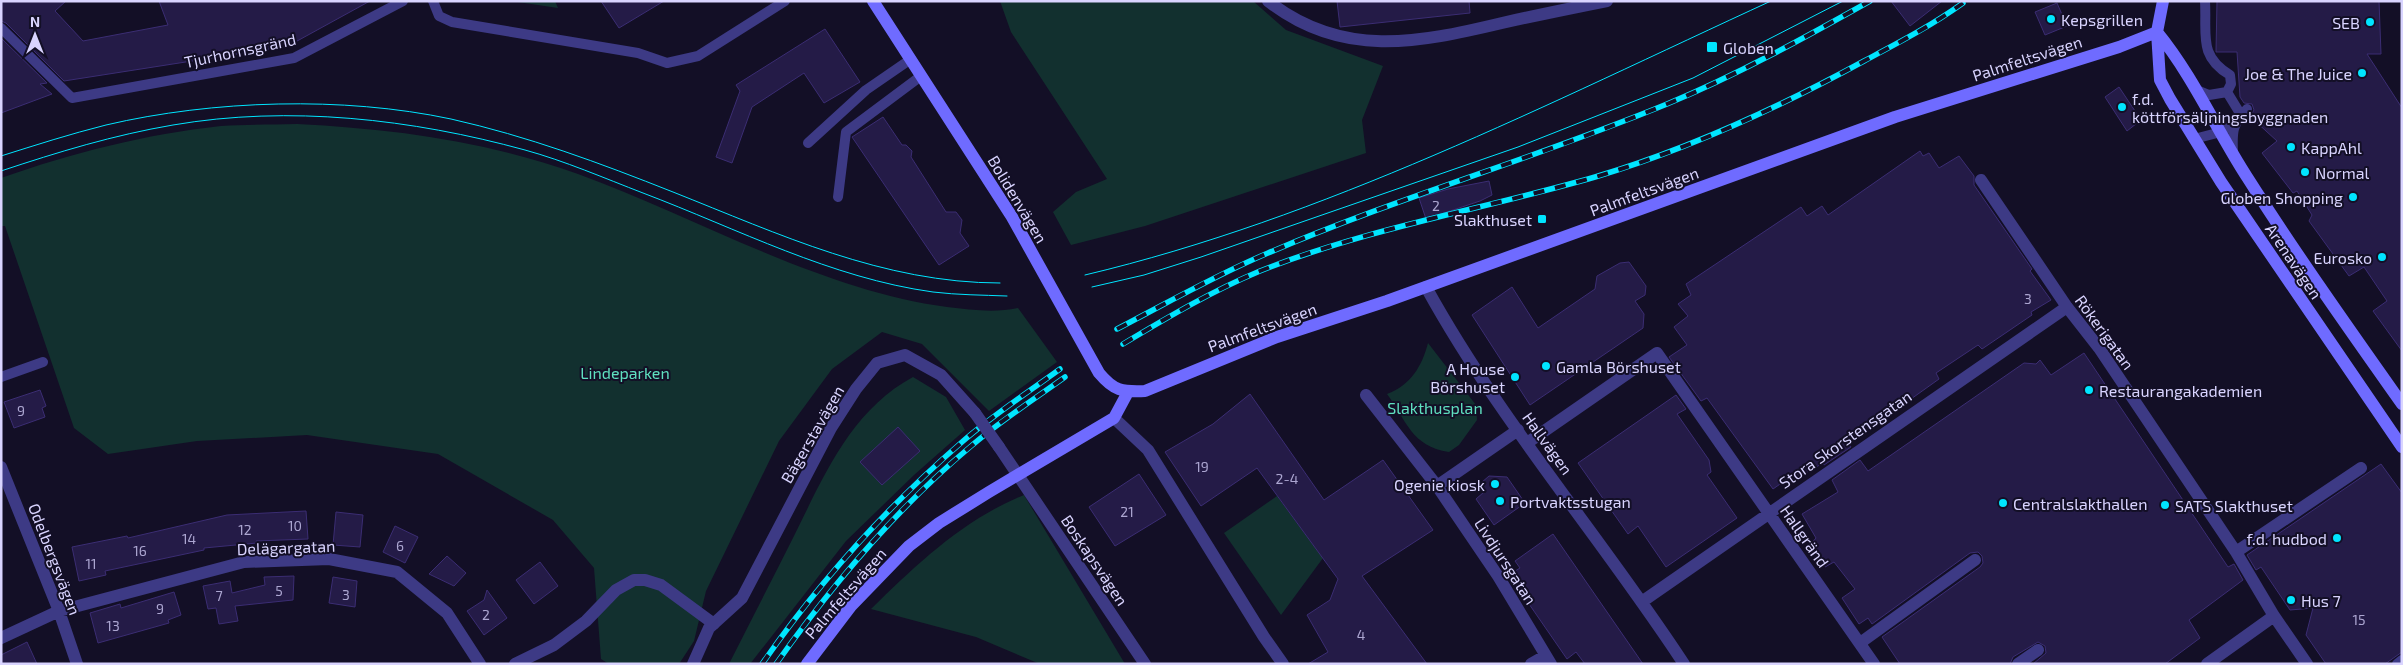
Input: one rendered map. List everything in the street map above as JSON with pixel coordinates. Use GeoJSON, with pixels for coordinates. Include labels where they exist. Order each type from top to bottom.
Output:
{"type":"FeatureCollection","features":[{"type":"Feature","properties":{"kind":"main road","name":"Bolidenvägen"},"geometry":{"type":"LineString","coordinates":[[874,1],[1012,217],[1099,373],[1110,386],[1128,392],[1146,391]]}},
{"type":"Feature","properties":{"kind":"main road","name":"Arenavägen"},"geometry":{"type":"LineString","coordinates":[[2163,1],[2157,32],[2160,80],[2194,139],[2264,247],[2402,447]]}},
{"type":"Feature","properties":{"kind":"main road","name":"Arenavägen"},"geometry":{"type":"LineString","coordinates":[[2157,32],[2179,58],[2233,154],[2284,235],[2402,404]]}},
{"type":"Feature","properties":{"kind":"main road","name":"Palmfeltsvägen"},"geometry":{"type":"LineString","coordinates":[[1146,391],[1277,337],[1426,287],[1895,117],[2119,47],[2157,32]]}},
{"type":"Feature","properties":{"kind":"main road"},"geometry":{"type":"LineString","coordinates":[[1114,418],[1128,392]]}},
{"type":"Feature","properties":{"kind":"main road","name":"Palmfeltsvägen"},"geometry":{"type":"LineString","coordinates":[[807,664],[851,606],[908,546],[939,523],[1114,418]]}},
{"type":"Feature","properties":{"kind":"street"},"geometry":{"type":"LineString","coordinates":[[1268,1],[1284,13],[1310,27],[1337,36],[1366,42],[1397,43],[1443,37],[1607,1]]}},
{"type":"Feature","properties":{"kind":"street","name":"Rökerigatan"},"geometry":{"type":"LineString","coordinates":[[1981,180],[2067,306],[2099,348],[2236,552],[2274,616],[2307,664]]}},
{"type":"Feature","properties":{"kind":"street","name":"Hallvägen"},"geometry":{"type":"LineString","coordinates":[[1426,287],[1443,318],[1518,430],[1643,601],[1684,664]]}},
{"type":"Feature","properties":{"kind":"street","name":"Stora Skorstensgatan"},"geometry":{"type":"LineString","coordinates":[[1643,601],[2067,306]]}},
{"type":"Feature","properties":{"kind":"street","name":"Hallgränd"},"geometry":{"type":"LineString","coordinates":[[1527,443],[1657,353],[1874,664]]}},
{"type":"Feature","properties":{"kind":"street","name":"Bägerstavägen"},"geometry":{"type":"LineString","coordinates":[[693,664],[709,628],[742,598],[831,428],[856,389],[877,363],[905,355],[941,375],[975,413],[1018,474]]}},
{"type":"Feature","properties":{"kind":"street"},"geometry":{"type":"LineString","coordinates":[[1366,395],[1437,486],[1518,430]]}},
{"type":"Feature","properties":{"kind":"street"},"geometry":{"type":"LineString","coordinates":[[1114,418],[1148,450],[1264,637],[1283,664]]}},
{"type":"Feature","properties":{"kind":"street","name":"Odelbergsvägen"},"geometry":{"type":"LineString","coordinates":[[1,467],[59,611],[77,664]]}},
{"type":"Feature","properties":{"kind":"street"},"geometry":{"type":"LineString","coordinates":[[2236,552],[2361,468]]}},
{"type":"Feature","properties":{"kind":"street","name":"Boskapsvägen"},"geometry":{"type":"LineString","coordinates":[[1018,474],[1145,664]]}},
{"type":"Feature","properties":{"kind":"street","name":"Livdjursgatan"},"geometry":{"type":"LineString","coordinates":[[1437,486],[1498,576],[1548,660],[1531,664]]}},
{"type":"Feature","properties":{"kind":"street","name":"Delägargatan"},"geometry":{"type":"LineString","coordinates":[[1,638],[59,611],[244,562],[329,559],[396,572],[447,613],[480,664]]}},
{"type":"Feature","properties":{"kind":"street"},"geometry":{"type":"LineString","coordinates":[[1860,644],[1975,560]]}},
{"type":"Feature","properties":{"kind":"street"},"geometry":{"type":"LineString","coordinates":[[515,664],[554,645],[586,621],[616,590],[634,580],[645,580],[661,585],[681,597],[714,624]]}},
{"type":"Feature","properties":{"kind":"street"},"geometry":{"type":"LineString","coordinates":[[2207,664],[2274,616]]}},
{"type":"Feature","properties":{"kind":"street"},"geometry":{"type":"LineString","coordinates":[[2018,664],[2038,650]]}},
{"type":"Feature","properties":{"kind":"lane","name":"Tjurhornsgränd"},"geometry":{"type":"LineString","coordinates":[[1,28],[72,98],[294,58],[403,1]]}},
{"type":"Feature","properties":{"kind":"lane"},"geometry":{"type":"LineString","coordinates":[[433,1],[439,16],[452,22],[638,53],[667,63],[698,56],[785,1]]}},
{"type":"Feature","properties":{"kind":"lane"},"geometry":{"type":"LineString","coordinates":[[2206,1],[2207,53],[2216,66],[2230,75],[2231,84],[2227,92]]}},
{"type":"Feature","properties":{"kind":"lane"},"geometry":{"type":"LineString","coordinates":[[808,143],[866,90],[911,59]]}},
{"type":"Feature","properties":{"kind":"lane"},"geometry":{"type":"LineString","coordinates":[[838,197],[846,132],[922,76]]}},
{"type":"Feature","properties":{"kind":"lane"},"geometry":{"type":"LineString","coordinates":[[2197,90],[2209,95],[2227,92]]}},
{"type":"Feature","properties":{"kind":"lane"},"geometry":{"type":"LineString","coordinates":[[2227,92],[2241,115]]}},
{"type":"Feature","properties":{"kind":"lane"},"geometry":{"type":"LineString","coordinates":[[2194,139],[2221,132],[2241,115]]}},
{"type":"Feature","properties":{"kind":"lane"},"geometry":{"type":"LineString","coordinates":[[2233,154],[2232,131],[2241,115]]}},
{"type":"Feature","properties":{"kind":"lane"},"geometry":{"type":"LineString","coordinates":[[1,376],[43,362]]}},
{"type":"Feature","properties":{"kind":"lane"},"geometry":{"type":"LineString","coordinates":[[2397,664],[2402,660]]}},
{"type":"Feature","properties":{"kind":"green space"},"geometry":{"type":"Polygon","coordinates":[[[511,1],[555,1],[558,8],[511,1]]]}},
{"type":"Feature","properties":{"kind":"green space"},"geometry":{"type":"Polygon","coordinates":[[[1000,1],[1253,1],[1286,30],[1383,66],[1362,120],[1366,153],[1145,226],[1071,245],[1053,212],[1076,192],[1107,179],[1011,32],[1000,1]]]}},
{"type":"Feature","properties":{"kind":"green space","name":"Lindeparken"},"geometry":{"type":"Polygon","coordinates":[[[297,124],[405,133],[440,138],[509,153],[578,174],[760,251],[853,285],[900,298],[947,307],[992,311],[1018,308],[1057,362],[989,411],[922,344],[882,332],[832,369],[779,441],[706,591],[694,641],[679,664],[609,664],[601,659],[594,568],[553,520],[438,454],[307,435],[197,441],[108,454],[74,428],[5,226],[1,226],[1,178],[55,160],[137,139],[221,126],[297,124]]]}},
{"type":"Feature","properties":{"kind":"green space","name":"Slakthusplan"},"geometry":{"type":"Polygon","coordinates":[[[1428,343],[1476,405],[1477,420],[1459,445],[1449,452],[1436,449],[1418,438],[1405,423],[1387,394],[1403,385],[1414,374],[1419,367],[1428,343]]]}},
{"type":"Feature","properties":{"kind":"green space"},"geometry":{"type":"Polygon","coordinates":[[[913,377],[946,397],[965,430],[914,475],[846,541],[750,664],[729,664],[816,492],[841,448],[855,427],[872,408],[891,391],[913,377]]]}},
{"type":"Feature","properties":{"kind":"green space"},"geometry":{"type":"Polygon","coordinates":[[[1024,495],[1125,664],[1040,664],[976,637],[871,609],[942,544],[981,517],[1024,495]]]}},
{"type":"Feature","properties":{"kind":"green space"},"geometry":{"type":"Polygon","coordinates":[[[1277,496],[1323,558],[1281,615],[1224,533],[1277,496]]]}},
{"type":"Feature","properties":{"kind":"building"},"geometry":{"type":"Polygon","coordinates":[[[1,1],[66,1],[55,11],[83,41],[168,25],[159,1],[370,1],[288,46],[64,81],[6,23],[1,21],[1,1]]]}},
{"type":"Feature","properties":{"kind":"building"},"geometry":{"type":"Polygon","coordinates":[[[601,1],[664,1],[619,28],[601,1]]]}},
{"type":"Feature","properties":{"kind":"building"},"geometry":{"type":"Polygon","coordinates":[[[1337,1],[1469,1],[1470,13],[1340,27],[1337,1]]]}},
{"type":"Feature","properties":{"kind":"building"},"geometry":{"type":"Polygon","coordinates":[[[1891,1],[1942,1],[1910,26],[1891,1]]]}},
{"type":"Feature","properties":{"kind":"building","name":"Globen Shopping"},"geometry":{"type":"Polygon","coordinates":[[[2217,1],[2379,1],[2381,54],[2367,54],[2402,108],[2402,351],[2373,311],[2387,301],[2364,267],[2349,276],[2309,221],[2312,215],[2297,191],[2293,193],[2262,153],[2277,141],[2255,121],[2251,115],[2254,110],[2252,104],[2244,103],[2240,97],[2237,52],[2216,52],[2217,1]]]}},
{"type":"Feature","properties":{"kind":"building"},"geometry":{"type":"Polygon","coordinates":[[[2057,3],[2067,26],[2045,35],[2035,12],[2057,3]]]}},
{"type":"Feature","properties":{"kind":"building"},"geometry":{"type":"Polygon","coordinates":[[[825,29],[860,82],[824,103],[804,73],[752,107],[732,163],[716,157],[740,91],[736,85],[825,29]]]}},
{"type":"Feature","properties":{"kind":"building"},"geometry":{"type":"Polygon","coordinates":[[[1,38],[47,83],[40,84],[52,94],[1,113],[1,38]]]}},
{"type":"Feature","properties":{"kind":"building","name":"f.d. köttförsäljningsbyggnaden"},"geometry":{"type":"Polygon","coordinates":[[[2119,87],[2141,120],[2127,131],[2105,97],[2119,87]]]}},
{"type":"Feature","properties":{"kind":"building"},"geometry":{"type":"Polygon","coordinates":[[[883,117],[902,145],[906,145],[912,151],[911,157],[946,212],[956,212],[962,220],[960,233],[969,246],[939,265],[852,137],[883,117]]]}},
{"type":"Feature","properties":{"kind":"building"},"geometry":{"type":"Polygon","coordinates":[[[1920,151],[1923,156],[1929,153],[1939,168],[1959,156],[1974,176],[1974,185],[2051,300],[2031,312],[2032,315],[1982,349],[1978,345],[1936,373],[1939,379],[1890,414],[1887,410],[1847,441],[1851,447],[1824,465],[1823,463],[1799,477],[1796,473],[1773,489],[1707,398],[1701,401],[1669,357],[1687,345],[1674,327],[1688,316],[1678,304],[1691,295],[1686,284],[1801,207],[1807,216],[1822,206],[1828,215],[1920,151]]]}},
{"type":"Feature","properties":{"kind":"building"},"geometry":{"type":"Polygon","coordinates":[[[1489,181],[1492,195],[1480,201],[1426,219],[1419,198],[1448,189],[1489,181]]]}},
{"type":"Feature","properties":{"kind":"building","name":"Gamla Börshuset"},"geometry":{"type":"Polygon","coordinates":[[[1629,262],[1646,286],[1645,295],[1635,301],[1644,314],[1643,328],[1530,405],[1472,315],[1512,287],[1538,328],[1595,289],[1597,276],[1620,263],[1629,262]]]}},
{"type":"Feature","properties":{"kind":"building","name":"Centralslakthallen"},"geometry":{"type":"Polygon","coordinates":[[[2084,353],[2228,567],[2234,564],[2243,580],[2189,620],[2200,638],[2165,664],[2033,664],[2046,653],[2045,646],[2038,642],[2013,657],[2010,664],[1900,664],[1882,637],[1980,567],[1983,563],[1982,556],[1978,552],[1970,553],[1872,624],[1868,618],[1859,624],[1842,598],[1855,589],[1834,562],[1825,567],[1811,544],[1816,538],[1802,514],[1838,492],[1832,480],[1860,460],[1868,471],[2024,363],[2036,364],[2040,360],[2051,375],[2084,353]]]}},
{"type":"Feature","properties":{"kind":"building"},"geometry":{"type":"Polygon","coordinates":[[[40,390],[46,406],[42,408],[45,417],[14,428],[4,402],[40,390]]]}},
{"type":"Feature","properties":{"kind":"building"},"geometry":{"type":"Polygon","coordinates":[[[1250,394],[1324,500],[1383,460],[1433,530],[1362,576],[1427,664],[1308,664],[1328,652],[1307,615],[1330,600],[1338,579],[1257,468],[1201,506],[1165,452],[1213,424],[1250,394]]]}},
{"type":"Feature","properties":{"kind":"building"},"geometry":{"type":"Polygon","coordinates":[[[1676,395],[1686,409],[1677,414],[1709,460],[1711,472],[1707,475],[1737,518],[1666,567],[1638,526],[1628,534],[1578,463],[1676,395]]]}},
{"type":"Feature","properties":{"kind":"building"},"geometry":{"type":"Polygon","coordinates":[[[898,427],[920,451],[882,485],[860,462],[898,427]]]}},
{"type":"Feature","properties":{"kind":"building"},"geometry":{"type":"Polygon","coordinates":[[[2381,464],[2402,493],[2402,652],[2385,664],[2326,664],[2306,635],[2313,608],[2290,610],[2261,567],[2256,570],[2247,555],[2381,464]]]}},
{"type":"Feature","properties":{"kind":"building"},"geometry":{"type":"Polygon","coordinates":[[[1139,474],[1166,515],[1115,546],[1089,507],[1139,474]]]}},
{"type":"Feature","properties":{"kind":"building","name":"Portvaktsstugan"},"geometry":{"type":"Polygon","coordinates":[[[1489,476],[1507,477],[1525,503],[1494,525],[1476,499],[1484,492],[1481,483],[1489,476]]]}},
{"type":"Feature","properties":{"kind":"building"},"geometry":{"type":"Polygon","coordinates":[[[306,511],[308,539],[256,541],[257,543],[204,548],[204,550],[105,571],[106,575],[79,581],[72,547],[127,536],[128,538],[227,515],[306,511]]]}},
{"type":"Feature","properties":{"kind":"building"},"geometry":{"type":"Polygon","coordinates":[[[336,512],[363,515],[360,547],[333,545],[336,512]]]}},
{"type":"Feature","properties":{"kind":"building"},"geometry":{"type":"Polygon","coordinates":[[[395,526],[418,537],[405,563],[383,552],[395,526]]]}},
{"type":"Feature","properties":{"kind":"building"},"geometry":{"type":"Polygon","coordinates":[[[1553,534],[1643,664],[1585,664],[1576,652],[1567,659],[1509,575],[1520,568],[1515,561],[1553,534]]]}},
{"type":"Feature","properties":{"kind":"building"},"geometry":{"type":"Polygon","coordinates":[[[447,556],[466,573],[454,586],[429,574],[447,556]]]}},
{"type":"Feature","properties":{"kind":"building"},"geometry":{"type":"Polygon","coordinates":[[[540,562],[558,586],[534,604],[516,580],[540,562]]]}},
{"type":"Feature","properties":{"kind":"building"},"geometry":{"type":"Polygon","coordinates":[[[294,576],[293,600],[235,606],[238,621],[219,624],[216,608],[208,609],[203,586],[230,581],[232,593],[265,585],[264,577],[294,576]]]}},
{"type":"Feature","properties":{"kind":"building"},"geometry":{"type":"Polygon","coordinates":[[[333,577],[357,581],[355,607],[329,603],[333,577]]]}},
{"type":"Feature","properties":{"kind":"building"},"geometry":{"type":"Polygon","coordinates":[[[487,590],[507,618],[484,635],[467,611],[484,600],[487,590]]]}},
{"type":"Feature","properties":{"kind":"building"},"geometry":{"type":"Polygon","coordinates":[[[174,592],[181,615],[168,620],[169,623],[98,643],[90,613],[120,604],[121,608],[174,592]]]}},
{"type":"Feature","properties":{"kind":"building"},"geometry":{"type":"Polygon","coordinates":[[[27,642],[37,664],[1,664],[1,655],[27,642]]]}},
{"type":"Feature","properties":{"kind":"tram line"},"geometry":{"type":"LineString","coordinates":[[1085,275],[1174,251],[1262,223],[1348,190],[1519,118],[1771,1]]}},
{"type":"Feature","properties":{"kind":"tram line"},"geometry":{"type":"LineString","coordinates":[[1092,287],[1144,275],[1201,257],[1518,147],[1693,78],[1843,1]]}},
{"type":"Feature","properties":{"kind":"tram line"},"geometry":{"type":"LineString","coordinates":[[1,156],[106,125],[190,110],[278,104],[323,104],[410,112],[479,126],[563,151],[646,181],[792,239],[873,265],[914,275],[957,281],[1000,283]]}},
{"type":"Feature","properties":{"kind":"tram line"},"geometry":{"type":"LineString","coordinates":[[1,171],[108,139],[173,125],[217,119],[261,116],[306,116],[395,123],[482,139],[555,159],[785,251],[858,276],[933,292],[1007,296]]}},
{"type":"Feature","properties":{"kind":"railway"},"geometry":{"type":"LineString","coordinates":[[1117,329],[1230,270],[1268,253],[1417,195],[1618,124],[1693,93],[1770,56],[1870,1]]}},
{"type":"Feature","properties":{"kind":"railway"},"geometry":{"type":"LineString","coordinates":[[1123,344],[1173,314],[1225,287],[1260,271],[1301,256],[1384,231],[1595,177],[1665,154],[1733,126],[1799,95],[1914,34],[1963,3]]}},
{"type":"Feature","properties":{"kind":"railway"},"geometry":{"type":"LineString","coordinates":[[762,664],[831,575],[907,493],[974,432],[1060,369]]}},
{"type":"Feature","properties":{"kind":"railway"},"geometry":{"type":"LineString","coordinates":[[776,664],[842,577],[916,496],[981,437],[1065,377]]}},
{"type":"Feature","properties":{"kind":"place","name":"Kepsgrillen"},"geometry":{"type":"Point","coordinates":[2051,19]}},
{"type":"Feature","properties":{"kind":"place","name":"SEB"},"geometry":{"type":"Point","coordinates":[2370,22]}},
{"type":"Feature","properties":{"kind":"place","name":"Globen"},"geometry":{"type":"Point","coordinates":[1712,47]}},
{"type":"Feature","properties":{"kind":"place","name":"Joe & The Juice"},"geometry":{"type":"Point","coordinates":[2362,73]}},
{"type":"Feature","properties":{"kind":"place","name":"f.d. köttförsäljningsbyggnaden"},"geometry":{"type":"Point","coordinates":[2122,107]}},
{"type":"Feature","properties":{"kind":"place","name":"KappAhl"},"geometry":{"type":"Point","coordinates":[2291,147]}},
{"type":"Feature","properties":{"kind":"place","name":"Normal"},"geometry":{"type":"Point","coordinates":[2305,172]}},
{"type":"Feature","properties":{"kind":"place","name":"Globen Shopping"},"geometry":{"type":"Point","coordinates":[2353,197]}},
{"type":"Feature","properties":{"kind":"place","name":"Slakthuset"},"geometry":{"type":"Point","coordinates":[1542,219]}},
{"type":"Feature","properties":{"kind":"place","name":"Eurosko"},"geometry":{"type":"Point","coordinates":[2382,257]}},
{"type":"Feature","properties":{"kind":"place","name":"Gamla Börshuset"},"geometry":{"type":"Point","coordinates":[1546,366]}},
{"type":"Feature","properties":{"kind":"place","name":"A House Börshuset"},"geometry":{"type":"Point","coordinates":[1515,377]}},
{"type":"Feature","properties":{"kind":"place","name":"Restaurangakademien"},"geometry":{"type":"Point","coordinates":[2089,390]}},
{"type":"Feature","properties":{"kind":"place","name":"Ogenie kiosk"},"geometry":{"type":"Point","coordinates":[1495,484]}},
{"type":"Feature","properties":{"kind":"place","name":"Portvaktsstugan"},"geometry":{"type":"Point","coordinates":[1500,501]}},
{"type":"Feature","properties":{"kind":"place","name":"Centralslakthallen"},"geometry":{"type":"Point","coordinates":[2003,503]}},
{"type":"Feature","properties":{"kind":"place","name":"SATS Slakthuset"},"geometry":{"type":"Point","coordinates":[2165,505]}},
{"type":"Feature","properties":{"kind":"place","name":"f.d. hudbod"},"geometry":{"type":"Point","coordinates":[2337,538]}},
{"type":"Feature","properties":{"kind":"place","name":"Hus 7"},"geometry":{"type":"Point","coordinates":[2291,600]}}]}
